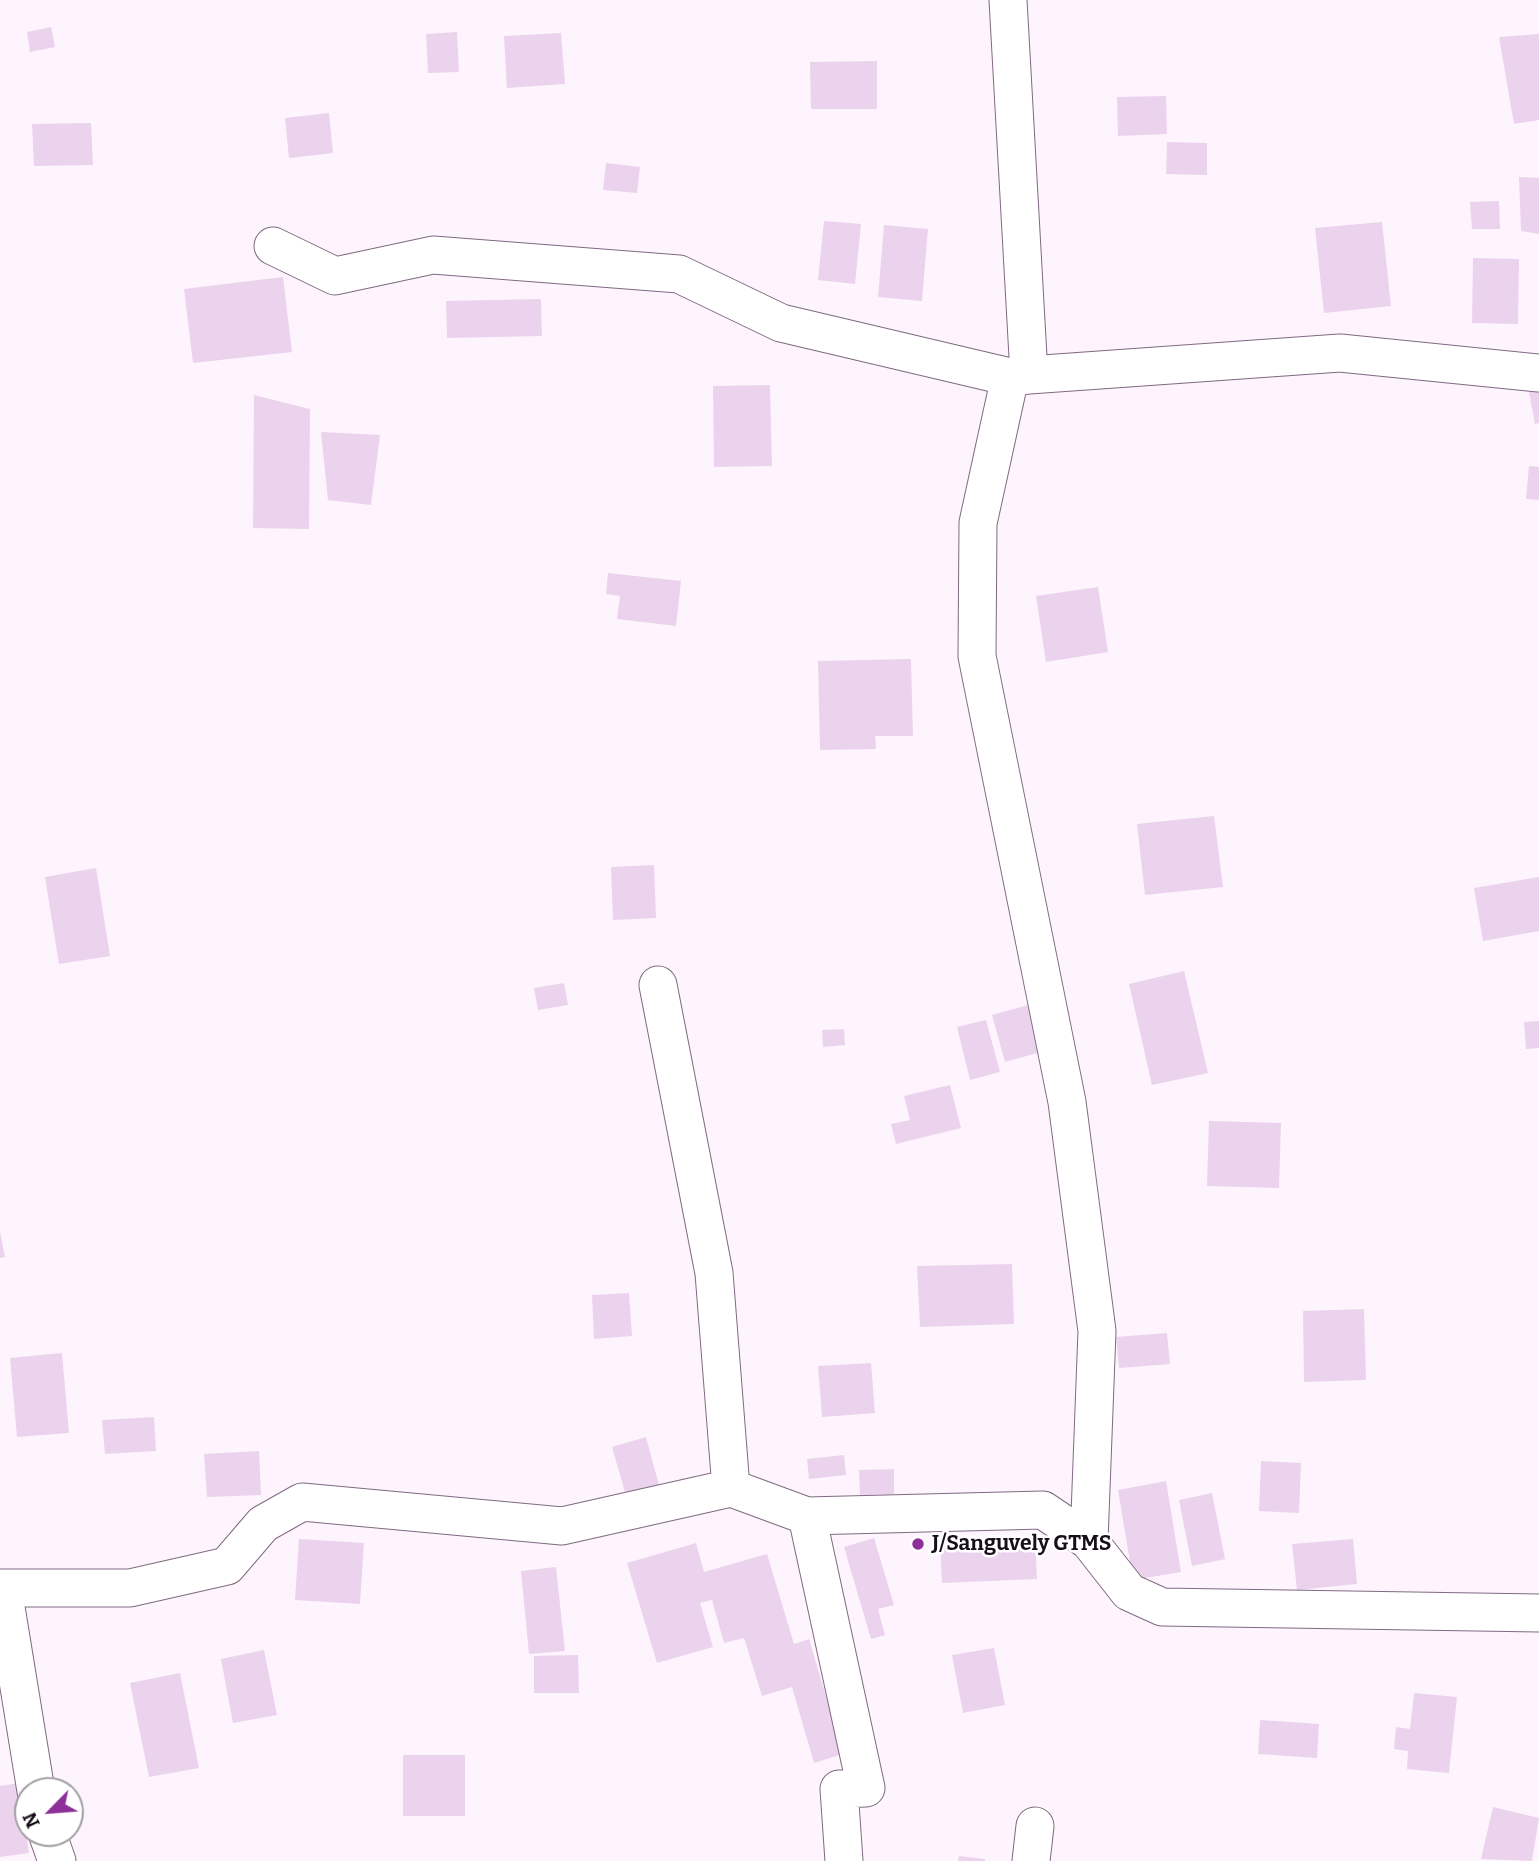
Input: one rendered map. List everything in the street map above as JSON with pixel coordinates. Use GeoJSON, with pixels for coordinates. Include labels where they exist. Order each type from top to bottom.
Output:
{"type":"FeatureCollection","features":[{"type":"Feature","properties":{"kind":"street"},"geometry":{"type":"LineString","coordinates":[[1008,0],[1020,376],[978,523],[977,656],[1067,1102],[1097,1331],[1089,1541]]}},
{"type":"Feature","properties":{"kind":"street"},"geometry":{"type":"LineString","coordinates":[[273,246],[335,276],[433,255],[679,274],[781,323],[1020,376],[1340,353],[1539,373]]}},
{"type":"Feature","properties":{"kind":"street"},"geometry":{"type":"LineString","coordinates":[[657,985],[714,1273],[731,1488]]}},
{"type":"Feature","properties":{"kind":"street"},"geometry":{"type":"LineString","coordinates":[[34,1777],[2,1589],[130,1588],[227,1566],[263,1524],[302,1502],[562,1527],[731,1488],[807,1516],[1043,1510],[1089,1541],[1129,1592],[1162,1607],[1539,1613]]}},
{"type":"Feature","properties":{"kind":"street"},"geometry":{"type":"LineString","coordinates":[[807,1516],[866,1788],[839,1789],[844,1861]]}},
{"type":"Feature","properties":{"kind":"building"},"geometry":{"type":"Polygon","coordinates":[[[51,27],[55,47],[30,52],[27,32],[51,27]]]}},
{"type":"Feature","properties":{"kind":"building"},"geometry":{"type":"Polygon","coordinates":[[[457,32],[459,72],[428,73],[426,34],[457,32]]]}},
{"type":"Feature","properties":{"kind":"building"},"geometry":{"type":"Polygon","coordinates":[[[561,33],[565,84],[507,88],[504,36],[561,33]]]}},
{"type":"Feature","properties":{"kind":"building"},"geometry":{"type":"Polygon","coordinates":[[[1539,34],[1539,120],[1514,124],[1499,37],[1539,34]]]}},
{"type":"Feature","properties":{"kind":"building"},"geometry":{"type":"Polygon","coordinates":[[[877,61],[877,109],[811,109],[810,62],[877,61]]]}},
{"type":"Feature","properties":{"kind":"building"},"geometry":{"type":"Polygon","coordinates":[[[1166,96],[1167,134],[1118,136],[1117,97],[1166,96]]]}},
{"type":"Feature","properties":{"kind":"building"},"geometry":{"type":"Polygon","coordinates":[[[329,113],[333,153],[289,158],[285,118],[329,113]]]}},
{"type":"Feature","properties":{"kind":"building"},"geometry":{"type":"Polygon","coordinates":[[[91,123],[93,165],[34,166],[32,124],[91,123]]]}},
{"type":"Feature","properties":{"kind":"building"},"geometry":{"type":"Polygon","coordinates":[[[1167,142],[1207,143],[1207,175],[1166,174],[1167,142]]]}},
{"type":"Feature","properties":{"kind":"building"},"geometry":{"type":"Polygon","coordinates":[[[606,163],[640,167],[637,193],[603,190],[606,163]]]}},
{"type":"Feature","properties":{"kind":"building"},"geometry":{"type":"Polygon","coordinates":[[[1519,177],[1539,178],[1539,234],[1521,231],[1519,177]]]}},
{"type":"Feature","properties":{"kind":"building"},"geometry":{"type":"Polygon","coordinates":[[[1499,201],[1500,229],[1472,229],[1470,202],[1499,201]]]}},
{"type":"Feature","properties":{"kind":"building"},"geometry":{"type":"Polygon","coordinates":[[[824,221],[861,224],[855,284],[818,280],[824,221]]]}},
{"type":"Feature","properties":{"kind":"building"},"geometry":{"type":"Polygon","coordinates":[[[1382,222],[1391,306],[1324,313],[1315,228],[1382,222]]]}},
{"type":"Feature","properties":{"kind":"building"},"geometry":{"type":"Polygon","coordinates":[[[884,225],[928,229],[922,301],[878,297],[884,225]]]}},
{"type":"Feature","properties":{"kind":"building"},"geometry":{"type":"Polygon","coordinates":[[[1473,258],[1519,259],[1518,324],[1472,323],[1473,258]]]}},
{"type":"Feature","properties":{"kind":"building"},"geometry":{"type":"Polygon","coordinates":[[[283,277],[292,352],[193,363],[184,289],[283,277]]]}},
{"type":"Feature","properties":{"kind":"building"},"geometry":{"type":"Polygon","coordinates":[[[541,299],[542,336],[447,338],[446,301],[541,299]]]}},
{"type":"Feature","properties":{"kind":"building"},"geometry":{"type":"Polygon","coordinates":[[[770,385],[772,466],[714,467],[713,386],[770,385]]]}},
{"type":"Feature","properties":{"kind":"building"},"geometry":{"type":"Polygon","coordinates":[[[1539,385],[1539,423],[1535,424],[1528,387],[1539,385]]]}},
{"type":"Feature","properties":{"kind":"building"},"geometry":{"type":"Polygon","coordinates":[[[254,395],[310,409],[309,529],[253,528],[254,395]]]}},
{"type":"Feature","properties":{"kind":"building"},"geometry":{"type":"Polygon","coordinates":[[[321,432],[380,435],[371,505],[328,500],[321,432]]]}},
{"type":"Feature","properties":{"kind":"building"},"geometry":{"type":"Polygon","coordinates":[[[1529,466],[1539,467],[1539,500],[1526,499],[1529,466]]]}},
{"type":"Feature","properties":{"kind":"building"},"geometry":{"type":"Polygon","coordinates":[[[608,573],[681,581],[676,626],[617,619],[620,596],[606,594],[608,573]]]}},
{"type":"Feature","properties":{"kind":"building"},"geometry":{"type":"Polygon","coordinates":[[[1098,587],[1108,652],[1046,662],[1036,596],[1098,587]]]}},
{"type":"Feature","properties":{"kind":"building"},"geometry":{"type":"Polygon","coordinates":[[[911,659],[913,736],[875,736],[876,749],[820,750],[818,661],[911,659]]]}},
{"type":"Feature","properties":{"kind":"building"},"geometry":{"type":"Polygon","coordinates":[[[1214,816],[1223,887],[1145,895],[1137,824],[1214,816]]]}},
{"type":"Feature","properties":{"kind":"building"},"geometry":{"type":"Polygon","coordinates":[[[654,865],[656,918],[613,920],[611,867],[654,865]]]}},
{"type":"Feature","properties":{"kind":"building"},"geometry":{"type":"Polygon","coordinates":[[[96,868],[110,956],[59,964],[45,877],[96,868]]]}},
{"type":"Feature","properties":{"kind":"building"},"geometry":{"type":"Polygon","coordinates":[[[1539,877],[1539,931],[1483,941],[1474,888],[1539,877]]]}},
{"type":"Feature","properties":{"kind":"building"},"geometry":{"type":"Polygon","coordinates":[[[1184,971],[1208,1073],[1152,1085],[1129,984],[1184,971]]]}},
{"type":"Feature","properties":{"kind":"building"},"geometry":{"type":"Polygon","coordinates":[[[564,983],[568,1005],[538,1010],[534,988],[564,983]]]}},
{"type":"Feature","properties":{"kind":"building"},"geometry":{"type":"Polygon","coordinates":[[[1028,1005],[1041,1052],[1005,1062],[992,1015],[1028,1005]]]}},
{"type":"Feature","properties":{"kind":"building"},"geometry":{"type":"Polygon","coordinates":[[[986,1020],[1000,1072],[970,1080],[957,1027],[986,1020]]]}},
{"type":"Feature","properties":{"kind":"building"},"geometry":{"type":"Polygon","coordinates":[[[1539,1021],[1539,1048],[1526,1049],[1524,1022],[1539,1021]]]}},
{"type":"Feature","properties":{"kind":"building"},"geometry":{"type":"Polygon","coordinates":[[[844,1029],[845,1045],[823,1047],[822,1030],[844,1029]]]}},
{"type":"Feature","properties":{"kind":"building"},"geometry":{"type":"Polygon","coordinates":[[[950,1085],[961,1128],[896,1144],[891,1124],[910,1120],[904,1096],[950,1085]]]}},
{"type":"Feature","properties":{"kind":"building"},"geometry":{"type":"Polygon","coordinates":[[[1209,1121],[1281,1123],[1279,1188],[1207,1186],[1209,1121]]]}},
{"type":"Feature","properties":{"kind":"building"},"geometry":{"type":"Polygon","coordinates":[[[0,1232],[5,1257],[0,1258],[0,1232]]]}},
{"type":"Feature","properties":{"kind":"building"},"geometry":{"type":"Polygon","coordinates":[[[1012,1264],[1014,1324],[920,1327],[917,1266],[1012,1264]]]}},
{"type":"Feature","properties":{"kind":"building"},"geometry":{"type":"Polygon","coordinates":[[[629,1293],[632,1336],[594,1339],[592,1295],[629,1293]]]}},
{"type":"Feature","properties":{"kind":"building"},"geometry":{"type":"Polygon","coordinates":[[[1364,1309],[1366,1380],[1304,1382],[1303,1311],[1364,1309]]]}},
{"type":"Feature","properties":{"kind":"building"},"geometry":{"type":"Polygon","coordinates":[[[1167,1333],[1170,1364],[1119,1368],[1116,1337],[1167,1333]]]}},
{"type":"Feature","properties":{"kind":"building"},"geometry":{"type":"Polygon","coordinates":[[[62,1353],[69,1433],[17,1437],[10,1358],[62,1353]]]}},
{"type":"Feature","properties":{"kind":"building"},"geometry":{"type":"Polygon","coordinates":[[[871,1363],[875,1413],[822,1417],[818,1366],[871,1363]]]}},
{"type":"Feature","properties":{"kind":"building"},"geometry":{"type":"Polygon","coordinates":[[[154,1417],[156,1451],[105,1454],[102,1420],[154,1417]]]}},
{"type":"Feature","properties":{"kind":"building"},"geometry":{"type":"Polygon","coordinates":[[[646,1437],[660,1489],[627,1499],[612,1447],[646,1437]]]}},
{"type":"Feature","properties":{"kind":"building"},"geometry":{"type":"Polygon","coordinates":[[[259,1451],[261,1495],[207,1497],[204,1454],[259,1451]]]}},
{"type":"Feature","properties":{"kind":"building"},"geometry":{"type":"Polygon","coordinates":[[[844,1455],[846,1475],[809,1479],[807,1459],[844,1455]]]}},
{"type":"Feature","properties":{"kind":"building"},"geometry":{"type":"Polygon","coordinates":[[[1261,1461],[1301,1463],[1299,1513],[1259,1511],[1261,1461]]]}},
{"type":"Feature","properties":{"kind":"building"},"geometry":{"type":"Polygon","coordinates":[[[894,1469],[894,1494],[860,1495],[859,1470],[894,1469]]]}},
{"type":"Feature","properties":{"kind":"building"},"geometry":{"type":"Polygon","coordinates":[[[1166,1481],[1181,1572],[1133,1580],[1118,1490],[1166,1481]]]}},
{"type":"Feature","properties":{"kind":"building"},"geometry":{"type":"Polygon","coordinates":[[[1212,1493],[1225,1559],[1192,1566],[1179,1500],[1212,1493]]]}},
{"type":"Feature","properties":{"kind":"building"},"geometry":{"type":"Polygon","coordinates":[[[874,1538],[894,1605],[878,1609],[885,1635],[871,1639],[844,1547],[874,1538]]]}},
{"type":"Feature","properties":{"kind":"building"},"geometry":{"type":"Polygon","coordinates":[[[1035,1538],[1037,1579],[942,1583],[940,1541],[1035,1538]]]}},
{"type":"Feature","properties":{"kind":"building"},"geometry":{"type":"Polygon","coordinates":[[[299,1539],[364,1543],[360,1604],[295,1600],[299,1539]]]}},
{"type":"Feature","properties":{"kind":"building"},"geometry":{"type":"Polygon","coordinates":[[[1353,1539],[1357,1584],[1297,1590],[1292,1544],[1353,1539]]]}},
{"type":"Feature","properties":{"kind":"building"},"geometry":{"type":"Polygon","coordinates":[[[696,1543],[704,1572],[767,1554],[794,1644],[809,1639],[843,1754],[814,1763],[792,1687],[762,1696],[744,1638],[724,1643],[712,1600],[700,1603],[713,1647],[657,1663],[627,1563],[696,1543]]]}},
{"type":"Feature","properties":{"kind":"building"},"geometry":{"type":"Polygon","coordinates":[[[556,1567],[565,1651],[529,1654],[521,1571],[556,1567]]]}},
{"type":"Feature","properties":{"kind":"building"},"geometry":{"type":"Polygon","coordinates":[[[994,1648],[1005,1705],[963,1713],[952,1655],[994,1648]]]}},
{"type":"Feature","properties":{"kind":"building"},"geometry":{"type":"Polygon","coordinates":[[[264,1650],[277,1715],[233,1723],[221,1659],[264,1650]]]}},
{"type":"Feature","properties":{"kind":"building"},"geometry":{"type":"Polygon","coordinates":[[[578,1655],[579,1693],[534,1693],[534,1656],[578,1655]]]}},
{"type":"Feature","properties":{"kind":"building"},"geometry":{"type":"Polygon","coordinates":[[[180,1673],[199,1768],[149,1777],[130,1683],[180,1673]]]}},
{"type":"Feature","properties":{"kind":"building"},"geometry":{"type":"Polygon","coordinates":[[[1414,1693],[1457,1697],[1449,1773],[1407,1769],[1408,1751],[1394,1749],[1396,1727],[1410,1729],[1414,1693]]]}},
{"type":"Feature","properties":{"kind":"building"},"geometry":{"type":"Polygon","coordinates":[[[1260,1720],[1319,1724],[1317,1758],[1258,1754],[1260,1720]]]}},
{"type":"Feature","properties":{"kind":"building"},"geometry":{"type":"Polygon","coordinates":[[[403,1755],[465,1755],[465,1816],[403,1816],[403,1755]]]}},
{"type":"Feature","properties":{"kind":"building"},"geometry":{"type":"Polygon","coordinates":[[[14,1784],[14,1847],[28,1847],[29,1853],[0,1857],[0,1786],[14,1784]]]}},
{"type":"Feature","properties":{"kind":"building"},"geometry":{"type":"Polygon","coordinates":[[[1493,1807],[1539,1818],[1532,1861],[1481,1859],[1493,1807]]]}},
{"type":"Feature","properties":{"kind":"building"},"geometry":{"type":"Polygon","coordinates":[[[959,1856],[985,1859],[985,1861],[958,1861],[959,1856]]]}},
{"type":"Feature","properties":{"kind":"place","name":"J/Sanguvely GTMS"},"geometry":{"type":"Point","coordinates":[918,1544]}}]}
